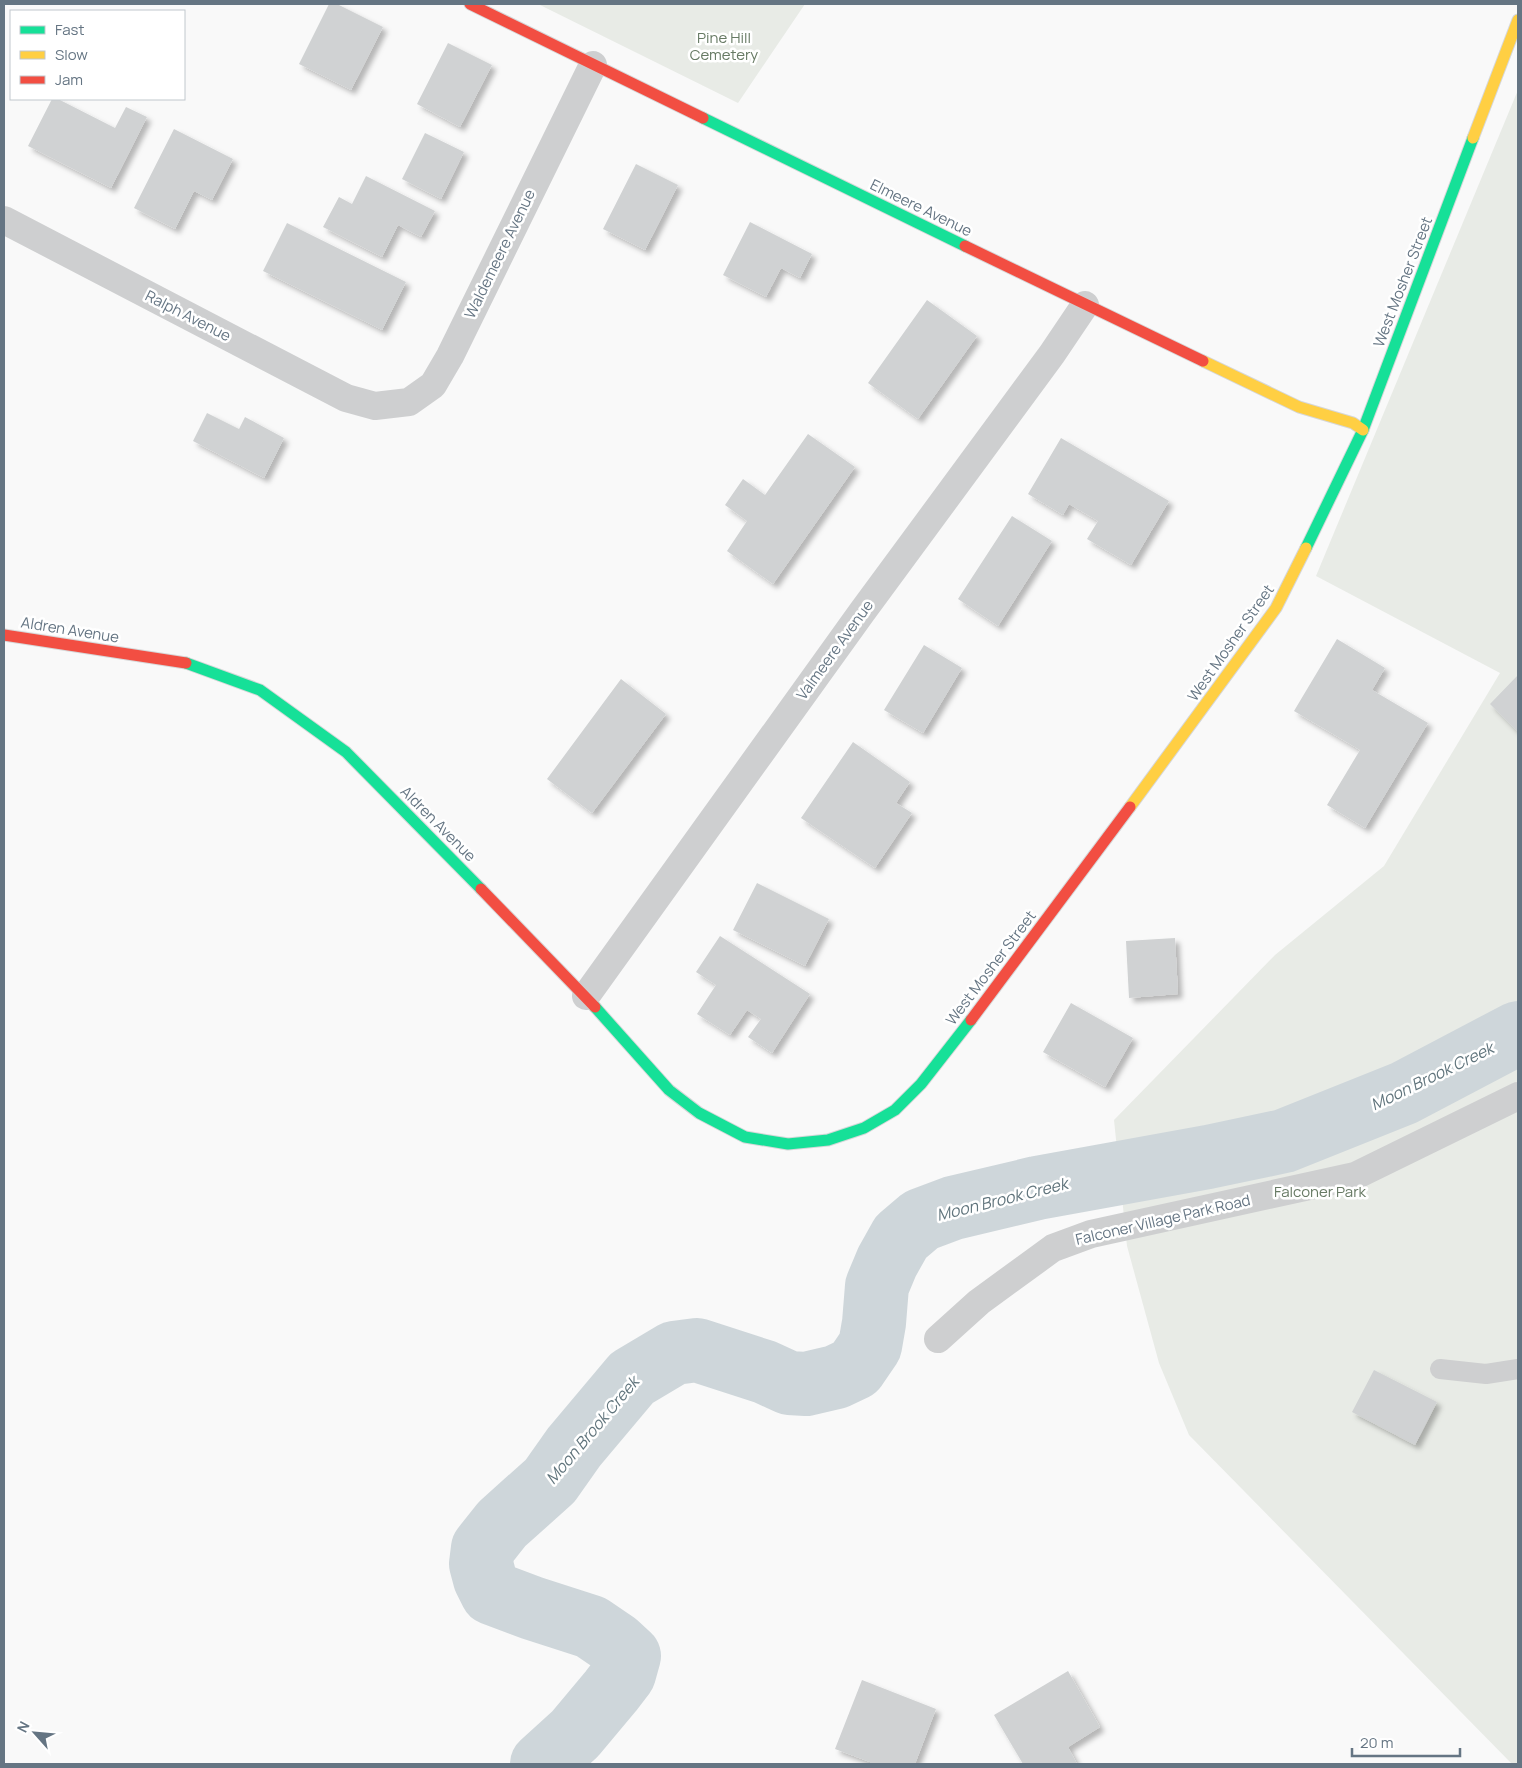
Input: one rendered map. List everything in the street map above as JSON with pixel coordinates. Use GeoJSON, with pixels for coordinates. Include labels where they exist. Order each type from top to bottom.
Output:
{"type":"FeatureCollection","features":[{"type":"Feature","properties":{"kind":"street","name":"Elmeere Avenue"},"geometry":{"type":"LineString","coordinates":[[470,4],[1085,306],[1299,407],[1353,423],[1363,430]]}},
{"type":"Feature","properties":{"kind":"street","name":"West Mosher Street"},"geometry":{"type":"LineString","coordinates":[[788,1144],[806,1144],[828,1140],[864,1128],[895,1110],[921,1084],[1000,983],[1276,608],[1363,430],[1518,20]]}},
{"type":"Feature","properties":{"kind":"street","name":"Waldemeere Avenue"},"geometry":{"type":"LineString","coordinates":[[375,406],[409,402],[433,385],[450,356],[593,65]]}},
{"type":"Feature","properties":{"kind":"street","name":"Ralph Avenue"},"geometry":{"type":"LineString","coordinates":[[4,220],[346,398],[375,406]]}},
{"type":"Feature","properties":{"kind":"street","name":"Valmeere Avenue"},"geometry":{"type":"LineString","coordinates":[[586,996],[1085,306]]}},
{"type":"Feature","properties":{"kind":"street","name":"Aldren Avenue"},"geometry":{"type":"LineString","coordinates":[[4,636],[187,663],[260,690],[346,752],[586,996],[669,1090],[699,1113],[745,1136],[788,1144]]}},
{"type":"Feature","properties":{"kind":"street","name":"Falconer Village Park Road"},"geometry":{"type":"LineString","coordinates":[[938,1339],[979,1302],[1053,1248],[1091,1234],[1355,1176],[1518,1096]]}},
{"type":"Feature","properties":{"kind":"lane"},"geometry":{"type":"LineString","coordinates":[[1440,1369],[1486,1374],[1518,1369]]}},
{"type":"Feature","properties":{"kind":"green space","name":"Pine Hill Cemetery"},"geometry":{"type":"Polygon","coordinates":[[[538,4],[805,4],[738,103],[538,4]]]}},
{"type":"Feature","properties":{"kind":"green space","name":"Falconer Park"},"geometry":{"type":"Polygon","coordinates":[[[1518,90],[1518,1764],[1512,1764],[1189,1435],[1159,1363],[1127,1246],[1114,1120],[1275,955],[1384,866],[1500,673],[1316,576],[1518,90]]]}},
{"type":"Feature","properties":{"kind":"building"},"geometry":{"type":"Polygon","coordinates":[[[329,4],[337,4],[383,27],[351,90],[299,64],[329,4]]]}},
{"type":"Feature","properties":{"kind":"building"},"geometry":{"type":"Polygon","coordinates":[[[448,43],[492,65],[460,127],[417,104],[448,43]]]}},
{"type":"Feature","properties":{"kind":"building"},"geometry":{"type":"Polygon","coordinates":[[[51,100],[60,100],[115,128],[126,107],[147,117],[111,188],[28,146],[51,100]]]}},
{"type":"Feature","properties":{"kind":"building"},"geometry":{"type":"Polygon","coordinates":[[[174,129],[233,159],[212,200],[194,191],[175,229],[134,208],[174,129]]]}},
{"type":"Feature","properties":{"kind":"building"},"geometry":{"type":"Polygon","coordinates":[[[425,133],[464,152],[441,199],[402,179],[425,133]]]}},
{"type":"Feature","properties":{"kind":"building"},"geometry":{"type":"Polygon","coordinates":[[[636,164],[678,185],[645,250],[603,229],[636,164]]]}},
{"type":"Feature","properties":{"kind":"building"},"geometry":{"type":"Polygon","coordinates":[[[366,176],[435,211],[421,237],[398,225],[382,257],[323,227],[339,197],[352,204],[366,176]]]}},
{"type":"Feature","properties":{"kind":"building"},"geometry":{"type":"Polygon","coordinates":[[[750,222],[812,254],[800,278],[781,268],[766,297],[723,275],[750,222]]]}},
{"type":"Feature","properties":{"kind":"building"},"geometry":{"type":"Polygon","coordinates":[[[287,223],[406,282],[382,330],[263,271],[287,223]]]}},
{"type":"Feature","properties":{"kind":"building"},"geometry":{"type":"Polygon","coordinates":[[[927,300],[977,336],[918,419],[868,383],[927,300]]]}},
{"type":"Feature","properties":{"kind":"building"},"geometry":{"type":"Polygon","coordinates":[[[207,413],[239,429],[245,417],[284,438],[264,478],[193,441],[207,413]]]}},
{"type":"Feature","properties":{"kind":"building"},"geometry":{"type":"Polygon","coordinates":[[[808,434],[855,467],[773,584],[727,551],[747,521],[725,505],[743,479],[765,495],[808,434]]]}},
{"type":"Feature","properties":{"kind":"building"},"geometry":{"type":"Polygon","coordinates":[[[1061,438],[1169,501],[1131,565],[1087,539],[1098,521],[1069,504],[1063,515],[1028,494],[1061,438]]]}},
{"type":"Feature","properties":{"kind":"building"},"geometry":{"type":"Polygon","coordinates":[[[1012,516],[1052,541],[998,626],[958,599],[1012,516]]]}},
{"type":"Feature","properties":{"kind":"building"},"geometry":{"type":"Polygon","coordinates":[[[1337,639],[1385,668],[1372,690],[1428,723],[1365,828],[1327,805],[1360,750],[1294,711],[1337,639]]]}},
{"type":"Feature","properties":{"kind":"building"},"geometry":{"type":"Polygon","coordinates":[[[924,645],[962,668],[923,733],[884,710],[924,645]]]}},
{"type":"Feature","properties":{"kind":"building"},"geometry":{"type":"Polygon","coordinates":[[[1518,675],[1518,732],[1490,704],[1518,675]]]}},
{"type":"Feature","properties":{"kind":"building"},"geometry":{"type":"Polygon","coordinates":[[[621,679],[666,714],[592,813],[547,779],[621,679]]]}},
{"type":"Feature","properties":{"kind":"building"},"geometry":{"type":"Polygon","coordinates":[[[853,742],[910,782],[896,803],[912,813],[875,868],[801,818],[853,742]]]}},
{"type":"Feature","properties":{"kind":"building"},"geometry":{"type":"Polygon","coordinates":[[[757,883],[829,919],[805,966],[733,930],[757,883]]]}},
{"type":"Feature","properties":{"kind":"building"},"geometry":{"type":"Polygon","coordinates":[[[720,936],[810,994],[772,1053],[748,1037],[761,1019],[747,1010],[730,1035],[697,1014],[716,985],[696,972],[720,936]]]}},
{"type":"Feature","properties":{"kind":"building"},"geometry":{"type":"Polygon","coordinates":[[[1175,938],[1178,994],[1129,998],[1126,941],[1175,938]]]}},
{"type":"Feature","properties":{"kind":"building"},"geometry":{"type":"Polygon","coordinates":[[[1071,1003],[1133,1038],[1105,1087],[1043,1052],[1071,1003]]]}},
{"type":"Feature","properties":{"kind":"building"},"geometry":{"type":"Polygon","coordinates":[[[1374,1370],[1437,1402],[1415,1445],[1352,1412],[1374,1370]]]}},
{"type":"Feature","properties":{"kind":"building"},"geometry":{"type":"Polygon","coordinates":[[[1068,1671],[1100,1727],[1068,1747],[1077,1764],[1023,1764],[994,1715],[1068,1671]]]}},
{"type":"Feature","properties":{"kind":"building"},"geometry":{"type":"Polygon","coordinates":[[[862,1680],[936,1709],[915,1764],[870,1764],[870,1762],[835,1749],[862,1680]]]}},
{"type":"Feature","properties":{"kind":"waterway","name":"Moon Brook Creek"},"geometry":{"type":"LineString","coordinates":[[542,1764],[575,1734],[611,1691],[624,1674],[629,1656],[616,1644],[591,1627],[492,1593],[485,1579],[481,1564],[483,1548],[502,1524],[550,1481],[574,1447],[632,1378],[674,1353],[697,1350],[765,1372],[789,1383],[806,1384],[836,1377],[855,1368],[870,1346],[877,1286],[887,1262],[901,1237],[921,1220],[953,1208],[1037,1188],[1208,1157],[1284,1141],[1404,1093],[1518,1033]]}},
{"type":"Feature","properties":{"kind":"traffic: fast"},"geometry":{"type":"LineString","coordinates":[[703,118],[965,246]]}},
{"type":"Feature","properties":{"kind":"traffic: fast"},"geometry":{"type":"LineString","coordinates":[[1306,548],[1363,430],[1473,138]]}},
{"type":"Feature","properties":{"kind":"traffic: fast"},"geometry":{"type":"LineString","coordinates":[[186,663],[260,690],[346,752],[481,889]]}},
{"type":"Feature","properties":{"kind":"traffic: fast"},"geometry":{"type":"LineString","coordinates":[[595,1007],[669,1090],[699,1113],[745,1137],[788,1144],[828,1140],[864,1128],[895,1110],[921,1084],[971,1020]]}},
{"type":"Feature","properties":{"kind":"traffic: slow"},"geometry":{"type":"LineString","coordinates":[[1473,138],[1518,20]]}},
{"type":"Feature","properties":{"kind":"traffic: slow"},"geometry":{"type":"LineString","coordinates":[[1203,361],[1299,407],[1353,423],[1363,430]]}},
{"type":"Feature","properties":{"kind":"traffic: slow"},"geometry":{"type":"LineString","coordinates":[[1130,807],[1276,608],[1306,548]]}},
{"type":"Feature","properties":{"kind":"traffic: jam"},"geometry":{"type":"LineString","coordinates":[[470,4],[703,118]]}},
{"type":"Feature","properties":{"kind":"traffic: jam"},"geometry":{"type":"LineString","coordinates":[[965,246],[1203,361]]}},
{"type":"Feature","properties":{"kind":"traffic: jam"},"geometry":{"type":"LineString","coordinates":[[4,635],[186,663]]}},
{"type":"Feature","properties":{"kind":"traffic: jam"},"geometry":{"type":"LineString","coordinates":[[971,1020],[1130,807]]}},
{"type":"Feature","properties":{"kind":"traffic: jam"},"geometry":{"type":"LineString","coordinates":[[481,889],[595,1007]]}}]}
